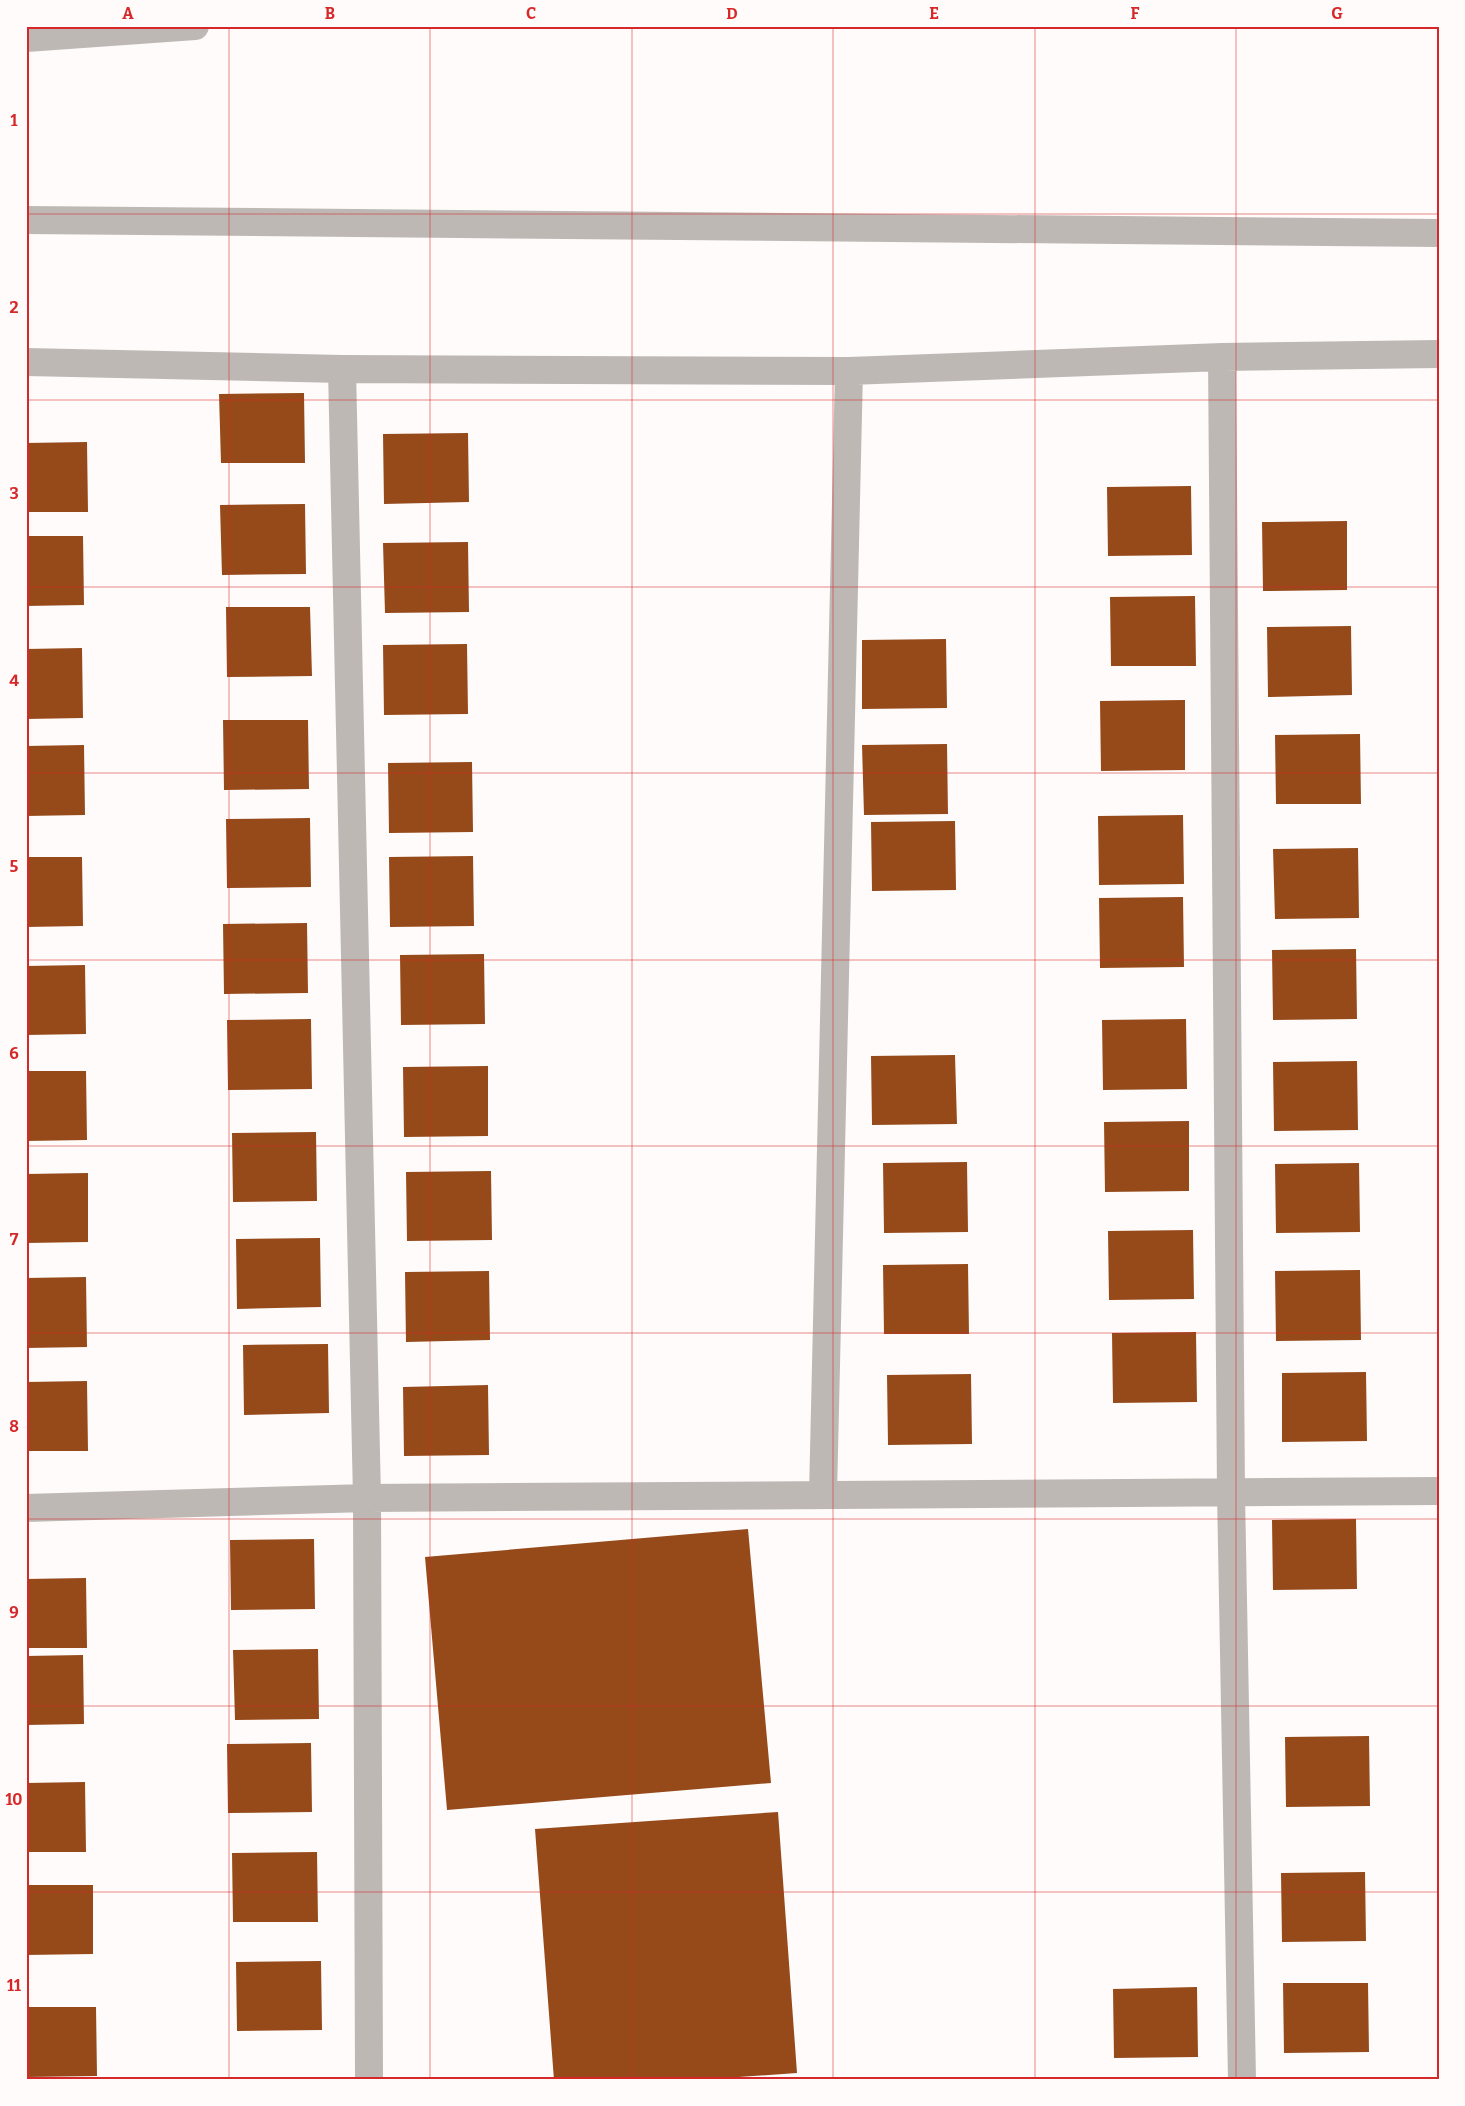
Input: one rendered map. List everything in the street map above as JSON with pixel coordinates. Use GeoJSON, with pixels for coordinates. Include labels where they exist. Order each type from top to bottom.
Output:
{"type":"FeatureCollection","features":[{"type":"Feature","properties":{"kind":"street"},"geometry":{"type":"LineString","coordinates":[[26,38],[195,26]]}},
{"type":"Feature","properties":{"kind":"street"},"geometry":{"type":"LineString","coordinates":[[26,220],[1439,233]]}},
{"type":"Feature","properties":{"kind":"street"},"geometry":{"type":"LineString","coordinates":[[26,362],[342,369],[849,371],[1222,357],[1439,354]]}},
{"type":"Feature","properties":{"kind":"street"},"geometry":{"type":"LineString","coordinates":[[1222,357],[1231,1493],[1242,2080]]}},
{"type":"Feature","properties":{"kind":"street"},"geometry":{"type":"LineString","coordinates":[[342,369],[367,1498],[369,2080]]}},
{"type":"Feature","properties":{"kind":"street"},"geometry":{"type":"LineString","coordinates":[[822,1496],[849,371]]}},
{"type":"Feature","properties":{"kind":"street"},"geometry":{"type":"LineString","coordinates":[[26,1508],[367,1498],[1439,1491]]}},
{"type":"Feature","properties":{"kind":"building"},"geometry":{"type":"Polygon","coordinates":[[[304,393],[305,463],[221,463],[219,394],[304,393]]]}},
{"type":"Feature","properties":{"kind":"building"},"geometry":{"type":"Polygon","coordinates":[[[468,433],[469,502],[384,504],[383,434],[468,433]]]}},
{"type":"Feature","properties":{"kind":"building"},"geometry":{"type":"Polygon","coordinates":[[[87,442],[88,512],[26,512],[26,443],[87,442]]]}},
{"type":"Feature","properties":{"kind":"building"},"geometry":{"type":"Polygon","coordinates":[[[1191,486],[1192,555],[1108,556],[1107,487],[1191,486]]]}},
{"type":"Feature","properties":{"kind":"building"},"geometry":{"type":"Polygon","coordinates":[[[305,504],[306,574],[222,575],[220,505],[305,504]]]}},
{"type":"Feature","properties":{"kind":"building"},"geometry":{"type":"Polygon","coordinates":[[[1347,521],[1347,590],[1263,591],[1262,522],[1347,521]]]}},
{"type":"Feature","properties":{"kind":"building"},"geometry":{"type":"Polygon","coordinates":[[[26,536],[83,536],[84,605],[26,606],[26,536]]]}},
{"type":"Feature","properties":{"kind":"building"},"geometry":{"type":"Polygon","coordinates":[[[468,542],[469,612],[385,613],[383,543],[468,542]]]}},
{"type":"Feature","properties":{"kind":"building"},"geometry":{"type":"Polygon","coordinates":[[[1195,596],[1196,666],[1111,666],[1110,597],[1195,596]]]}},
{"type":"Feature","properties":{"kind":"building"},"geometry":{"type":"Polygon","coordinates":[[[226,607],[310,607],[312,676],[227,677],[226,607]]]}},
{"type":"Feature","properties":{"kind":"building"},"geometry":{"type":"Polygon","coordinates":[[[1351,626],[1352,695],[1268,697],[1267,627],[1351,626]]]}},
{"type":"Feature","properties":{"kind":"building"},"geometry":{"type":"Polygon","coordinates":[[[946,639],[947,708],[862,709],[862,640],[946,639]]]}},
{"type":"Feature","properties":{"kind":"building"},"geometry":{"type":"Polygon","coordinates":[[[467,644],[468,714],[384,715],[383,645],[467,644]]]}},
{"type":"Feature","properties":{"kind":"building"},"geometry":{"type":"Polygon","coordinates":[[[82,648],[83,718],[26,719],[26,649],[82,648]]]}},
{"type":"Feature","properties":{"kind":"building"},"geometry":{"type":"Polygon","coordinates":[[[1185,700],[1185,770],[1101,771],[1100,701],[1185,700]]]}},
{"type":"Feature","properties":{"kind":"building"},"geometry":{"type":"Polygon","coordinates":[[[223,720],[308,720],[309,789],[224,790],[223,720]]]}},
{"type":"Feature","properties":{"kind":"building"},"geometry":{"type":"Polygon","coordinates":[[[1360,734],[1361,804],[1276,804],[1275,735],[1360,734]]]}},
{"type":"Feature","properties":{"kind":"building"},"geometry":{"type":"Polygon","coordinates":[[[947,744],[948,814],[864,815],[862,745],[947,744]]]}},
{"type":"Feature","properties":{"kind":"building"},"geometry":{"type":"Polygon","coordinates":[[[84,745],[85,815],[26,816],[26,746],[84,745]]]}},
{"type":"Feature","properties":{"kind":"building"},"geometry":{"type":"Polygon","coordinates":[[[472,762],[473,832],[389,833],[388,763],[472,762]]]}},
{"type":"Feature","properties":{"kind":"building"},"geometry":{"type":"Polygon","coordinates":[[[1183,815],[1184,884],[1099,885],[1098,816],[1183,815]]]}},
{"type":"Feature","properties":{"kind":"building"},"geometry":{"type":"Polygon","coordinates":[[[310,818],[311,887],[227,888],[226,819],[310,818]]]}},
{"type":"Feature","properties":{"kind":"building"},"geometry":{"type":"Polygon","coordinates":[[[955,821],[956,890],[872,891],[871,822],[955,821]]]}},
{"type":"Feature","properties":{"kind":"building"},"geometry":{"type":"Polygon","coordinates":[[[1358,848],[1359,918],[1275,919],[1273,849],[1358,848]]]}},
{"type":"Feature","properties":{"kind":"building"},"geometry":{"type":"Polygon","coordinates":[[[473,856],[474,926],[390,927],[389,857],[473,856]]]}},
{"type":"Feature","properties":{"kind":"building"},"geometry":{"type":"Polygon","coordinates":[[[26,857],[82,857],[83,926],[26,927],[26,857]]]}},
{"type":"Feature","properties":{"kind":"building"},"geometry":{"type":"Polygon","coordinates":[[[1183,897],[1184,967],[1100,968],[1099,898],[1183,897]]]}},
{"type":"Feature","properties":{"kind":"building"},"geometry":{"type":"Polygon","coordinates":[[[307,923],[308,993],[224,994],[223,924],[307,923]]]}},
{"type":"Feature","properties":{"kind":"building"},"geometry":{"type":"Polygon","coordinates":[[[1356,949],[1357,1019],[1273,1020],[1272,950],[1356,949]]]}},
{"type":"Feature","properties":{"kind":"building"},"geometry":{"type":"Polygon","coordinates":[[[484,954],[485,1024],[401,1025],[400,955],[484,954]]]}},
{"type":"Feature","properties":{"kind":"building"},"geometry":{"type":"Polygon","coordinates":[[[85,965],[86,1034],[26,1035],[26,966],[85,965]]]}},
{"type":"Feature","properties":{"kind":"building"},"geometry":{"type":"Polygon","coordinates":[[[311,1019],[312,1089],[228,1090],[227,1020],[311,1019]]]}},
{"type":"Feature","properties":{"kind":"building"},"geometry":{"type":"Polygon","coordinates":[[[1186,1019],[1187,1089],[1103,1090],[1102,1020],[1186,1019]]]}},
{"type":"Feature","properties":{"kind":"building"},"geometry":{"type":"Polygon","coordinates":[[[955,1055],[957,1124],[872,1125],[871,1056],[955,1055]]]}},
{"type":"Feature","properties":{"kind":"building"},"geometry":{"type":"Polygon","coordinates":[[[1357,1061],[1358,1130],[1274,1131],[1273,1062],[1357,1061]]]}},
{"type":"Feature","properties":{"kind":"building"},"geometry":{"type":"Polygon","coordinates":[[[488,1066],[488,1136],[404,1137],[403,1067],[488,1066]]]}},
{"type":"Feature","properties":{"kind":"building"},"geometry":{"type":"Polygon","coordinates":[[[26,1071],[86,1071],[87,1140],[26,1141],[26,1071]]]}},
{"type":"Feature","properties":{"kind":"building"},"geometry":{"type":"Polygon","coordinates":[[[1189,1121],[1189,1191],[1105,1192],[1104,1122],[1189,1121]]]}},
{"type":"Feature","properties":{"kind":"building"},"geometry":{"type":"Polygon","coordinates":[[[316,1132],[317,1201],[233,1202],[232,1133],[316,1132]]]}},
{"type":"Feature","properties":{"kind":"building"},"geometry":{"type":"Polygon","coordinates":[[[967,1162],[968,1232],[884,1233],[883,1163],[967,1162]]]}},
{"type":"Feature","properties":{"kind":"building"},"geometry":{"type":"Polygon","coordinates":[[[1359,1163],[1360,1232],[1276,1233],[1275,1164],[1359,1163]]]}},
{"type":"Feature","properties":{"kind":"building"},"geometry":{"type":"Polygon","coordinates":[[[491,1171],[492,1240],[407,1241],[406,1172],[491,1171]]]}},
{"type":"Feature","properties":{"kind":"building"},"geometry":{"type":"Polygon","coordinates":[[[88,1173],[88,1242],[26,1243],[26,1174],[88,1173]]]}},
{"type":"Feature","properties":{"kind":"building"},"geometry":{"type":"Polygon","coordinates":[[[1193,1230],[1194,1299],[1109,1300],[1108,1231],[1193,1230]]]}},
{"type":"Feature","properties":{"kind":"building"},"geometry":{"type":"Polygon","coordinates":[[[320,1238],[321,1307],[237,1309],[236,1239],[320,1238]]]}},
{"type":"Feature","properties":{"kind":"building"},"geometry":{"type":"Polygon","coordinates":[[[968,1264],[969,1334],[884,1334],[883,1265],[968,1264]]]}},
{"type":"Feature","properties":{"kind":"building"},"geometry":{"type":"Polygon","coordinates":[[[1360,1270],[1361,1340],[1276,1341],[1275,1271],[1360,1270]]]}},
{"type":"Feature","properties":{"kind":"building"},"geometry":{"type":"Polygon","coordinates":[[[489,1271],[490,1340],[406,1342],[405,1272],[489,1271]]]}},
{"type":"Feature","properties":{"kind":"building"},"geometry":{"type":"Polygon","coordinates":[[[86,1277],[87,1347],[26,1348],[26,1278],[86,1277]]]}},
{"type":"Feature","properties":{"kind":"building"},"geometry":{"type":"Polygon","coordinates":[[[1196,1332],[1197,1402],[1113,1403],[1112,1333],[1196,1332]]]}},
{"type":"Feature","properties":{"kind":"building"},"geometry":{"type":"Polygon","coordinates":[[[328,1344],[329,1413],[244,1415],[243,1345],[328,1344]]]}},
{"type":"Feature","properties":{"kind":"building"},"geometry":{"type":"Polygon","coordinates":[[[1366,1372],[1367,1441],[1282,1442],[1282,1373],[1366,1372]]]}},
{"type":"Feature","properties":{"kind":"building"},"geometry":{"type":"Polygon","coordinates":[[[971,1374],[972,1444],[888,1445],[887,1375],[971,1374]]]}},
{"type":"Feature","properties":{"kind":"building"},"geometry":{"type":"Polygon","coordinates":[[[87,1381],[88,1451],[26,1451],[26,1382],[87,1381]]]}},
{"type":"Feature","properties":{"kind":"building"},"geometry":{"type":"Polygon","coordinates":[[[488,1385],[489,1455],[404,1456],[403,1387],[488,1385]]]}},
{"type":"Feature","properties":{"kind":"building"},"geometry":{"type":"Polygon","coordinates":[[[1356,1519],[1357,1589],[1273,1590],[1272,1520],[1356,1519]]]}},
{"type":"Feature","properties":{"kind":"building"},"geometry":{"type":"Polygon","coordinates":[[[748,1529],[771,1783],[447,1810],[425,1557],[748,1529]]]}},
{"type":"Feature","properties":{"kind":"building"},"geometry":{"type":"Polygon","coordinates":[[[314,1539],[315,1609],[231,1610],[230,1540],[314,1539]]]}},
{"type":"Feature","properties":{"kind":"building"},"geometry":{"type":"Polygon","coordinates":[[[86,1578],[87,1648],[26,1648],[26,1579],[86,1578]]]}},
{"type":"Feature","properties":{"kind":"building"},"geometry":{"type":"Polygon","coordinates":[[[318,1649],[319,1719],[235,1720],[233,1650],[318,1649]]]}},
{"type":"Feature","properties":{"kind":"building"},"geometry":{"type":"Polygon","coordinates":[[[83,1655],[84,1724],[26,1725],[26,1656],[83,1655]]]}},
{"type":"Feature","properties":{"kind":"building"},"geometry":{"type":"Polygon","coordinates":[[[1369,1736],[1370,1806],[1286,1807],[1285,1737],[1369,1736]]]}},
{"type":"Feature","properties":{"kind":"building"},"geometry":{"type":"Polygon","coordinates":[[[311,1743],[312,1812],[228,1813],[227,1744],[311,1743]]]}},
{"type":"Feature","properties":{"kind":"building"},"geometry":{"type":"Polygon","coordinates":[[[85,1782],[86,1852],[26,1852],[26,1783],[85,1782]]]}},
{"type":"Feature","properties":{"kind":"building"},"geometry":{"type":"Polygon","coordinates":[[[778,1812],[797,2073],[695,2080],[554,2080],[535,1829],[778,1812]]]}},
{"type":"Feature","properties":{"kind":"building"},"geometry":{"type":"Polygon","coordinates":[[[317,1852],[318,1922],[233,1922],[232,1853],[317,1852]]]}},
{"type":"Feature","properties":{"kind":"building"},"geometry":{"type":"Polygon","coordinates":[[[1365,1872],[1366,1941],[1282,1942],[1281,1873],[1365,1872]]]}},
{"type":"Feature","properties":{"kind":"building"},"geometry":{"type":"Polygon","coordinates":[[[26,1885],[93,1885],[93,1954],[26,1955],[26,1885]]]}},
{"type":"Feature","properties":{"kind":"building"},"geometry":{"type":"Polygon","coordinates":[[[321,1961],[322,2030],[237,2031],[236,1962],[321,1961]]]}},
{"type":"Feature","properties":{"kind":"building"},"geometry":{"type":"Polygon","coordinates":[[[1283,1983],[1368,1983],[1369,2052],[1284,2053],[1283,1983]]]}},
{"type":"Feature","properties":{"kind":"building"},"geometry":{"type":"Polygon","coordinates":[[[1197,1987],[1198,2057],[1114,2058],[1113,1989],[1197,1987]]]}},
{"type":"Feature","properties":{"kind":"building"},"geometry":{"type":"Polygon","coordinates":[[[26,2007],[96,2007],[97,2076],[26,2077],[26,2007]]]}}]}
